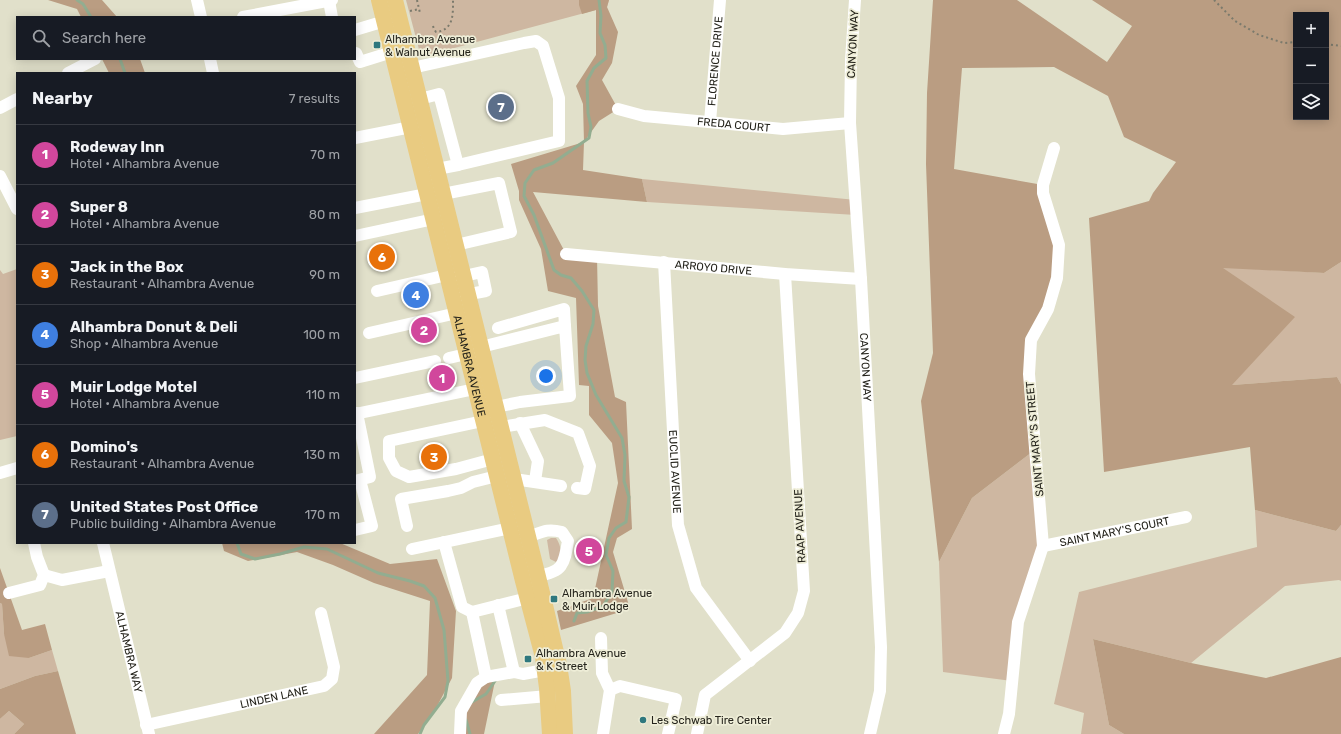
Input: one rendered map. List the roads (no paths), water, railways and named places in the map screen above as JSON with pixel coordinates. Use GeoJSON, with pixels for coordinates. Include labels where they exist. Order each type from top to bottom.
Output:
{"type":"FeatureCollection","features":[{"type":"Feature","properties":{"kind":"main road","name":"ALHAMBRA AVENUE"},"geometry":{"type":"LineString","coordinates":[[380,0],[448,275],[460,296],[476,350],[496,407],[559,665],[563,691],[565,734]]}},
{"type":"Feature","properties":{"kind":"main road","name":"ALHAMBRA AVENUE"},"geometry":{"type":"LineString","coordinates":[[396,0],[464,276],[457,313],[476,350],[475,388],[544,657],[550,734]]}},
{"type":"Feature","properties":{"kind":"street"},"geometry":{"type":"LineString","coordinates":[[197,0],[201,16]]}},
{"type":"Feature","properties":{"kind":"street"},"geometry":{"type":"LineString","coordinates":[[246,16],[290,3],[331,0],[332,16]]}},
{"type":"Feature","properties":{"kind":"street","name":"FLORENCE DRIVE"},"geometry":{"type":"LineString","coordinates":[[710,122],[720,0]]}},
{"type":"Feature","properties":{"kind":"street","name":"CANYON WAY"},"geometry":{"type":"LineString","coordinates":[[855,0],[851,60],[850,123],[861,279],[881,647],[880,691],[870,734]]}},
{"type":"Feature","properties":{"kind":"street"},"geometry":{"type":"LineString","coordinates":[[356,30],[385,21]]}},
{"type":"Feature","properties":{"kind":"street"},"geometry":{"type":"LineString","coordinates":[[412,68],[524,43],[536,42],[543,46],[559,98],[559,141],[437,169]]}},
{"type":"Feature","properties":{"kind":"street"},"geometry":{"type":"LineString","coordinates":[[356,53],[360,62],[392,52]]}},
{"type":"Feature","properties":{"kind":"street"},"geometry":{"type":"LineString","coordinates":[[70,72],[93,60]]}},
{"type":"Feature","properties":{"kind":"street"},"geometry":{"type":"LineString","coordinates":[[210,60],[213,72]]}},
{"type":"Feature","properties":{"kind":"street"},"geometry":{"type":"LineString","coordinates":[[420,99],[439,94],[458,165]]}},
{"type":"Feature","properties":{"kind":"street"},"geometry":{"type":"LineString","coordinates":[[0,108],[16,100]]}},
{"type":"Feature","properties":{"kind":"street","name":"FREDA COURT"},"geometry":{"type":"LineString","coordinates":[[618,109],[644,116],[783,129],[850,123]]}},
{"type":"Feature","properties":{"kind":"street"},"geometry":{"type":"LineString","coordinates":[[356,138],[411,127]]}},
{"type":"Feature","properties":{"kind":"street","name":"SAINT MARY'S STREET"},"geometry":{"type":"LineString","coordinates":[[1004,734],[1009,714],[1018,622],[1044,546],[1029,374],[1031,340],[1048,309],[1057,278],[1059,245],[1043,193],[1043,185],[1054,148]]}},
{"type":"Feature","properties":{"kind":"street"},"geometry":{"type":"LineString","coordinates":[[0,176],[16,207]]}},
{"type":"Feature","properties":{"kind":"street"},"geometry":{"type":"LineString","coordinates":[[443,194],[499,183],[511,232],[456,245]]}},
{"type":"Feature","properties":{"kind":"street"},"geometry":{"type":"LineString","coordinates":[[356,208],[427,194]]}},
{"type":"Feature","properties":{"kind":"street"},"geometry":{"type":"LineString","coordinates":[[356,236],[434,219]]}},
{"type":"Feature","properties":{"kind":"street","name":"ARROYO DRIVE"},"geometry":{"type":"LineString","coordinates":[[566,254],[785,274],[861,279]]}},
{"type":"Feature","properties":{"kind":"street","name":"EUCLID AVENUE"},"geometry":{"type":"LineString","coordinates":[[664,262],[678,525],[696,588],[750,661]]}},
{"type":"Feature","properties":{"kind":"street","name":"RAAP AVENUE"},"geometry":{"type":"LineString","coordinates":[[697,734],[706,695],[785,633],[798,613],[804,591],[785,274]]}},
{"type":"Feature","properties":{"kind":"street"},"geometry":{"type":"LineString","coordinates":[[377,291],[448,275],[464,276]]}},
{"type":"Feature","properties":{"kind":"street"},"geometry":{"type":"LineString","coordinates":[[496,407],[520,402],[570,396],[564,309],[498,328]]}},
{"type":"Feature","properties":{"kind":"street"},"geometry":{"type":"LineString","coordinates":[[369,333],[457,313]]}},
{"type":"Feature","properties":{"kind":"street"},"geometry":{"type":"LineString","coordinates":[[449,358],[565,326]]}},
{"type":"Feature","properties":{"kind":"street"},"geometry":{"type":"LineString","coordinates":[[356,378],[435,361]]}},
{"type":"Feature","properties":{"kind":"street"},"geometry":{"type":"LineString","coordinates":[[356,530],[372,526],[358,480],[370,477],[356,413],[475,388]]}},
{"type":"Feature","properties":{"kind":"street"},"geometry":{"type":"LineString","coordinates":[[501,427],[545,420],[578,432],[590,466],[585,489],[577,488]]}},
{"type":"Feature","properties":{"kind":"street"},"geometry":{"type":"LineString","coordinates":[[483,421],[389,441],[390,458],[396,471],[409,477],[456,469],[493,459]]}},
{"type":"Feature","properties":{"kind":"street"},"geometry":{"type":"LineString","coordinates":[[520,423],[538,461],[535,481]]}},
{"type":"Feature","properties":{"kind":"street"},"geometry":{"type":"LineString","coordinates":[[0,473],[16,468]]}},
{"type":"Feature","properties":{"kind":"street"},"geometry":{"type":"LineString","coordinates":[[407,526],[401,499],[461,488],[473,482],[497,476]]}},
{"type":"Feature","properties":{"kind":"street"},"geometry":{"type":"LineString","coordinates":[[514,479],[561,486]]}},
{"type":"Feature","properties":{"kind":"street","name":"SAINT MARY'S COURT"},"geometry":{"type":"LineString","coordinates":[[1044,546],[1186,517]]}},
{"type":"Feature","properties":{"kind":"street"},"geometry":{"type":"LineString","coordinates":[[412,549],[510,528]]}},
{"type":"Feature","properties":{"kind":"street"},"geometry":{"type":"LineString","coordinates":[[528,537],[543,531],[552,530],[562,532],[568,541],[564,562],[556,570],[548,574],[537,576]]}},
{"type":"Feature","properties":{"kind":"street"},"geometry":{"type":"LineString","coordinates":[[444,542],[462,607],[472,612],[528,598]]}},
{"type":"Feature","properties":{"kind":"street"},"geometry":{"type":"LineString","coordinates":[[9,594],[40,584],[44,575],[37,557],[34,544]]}},
{"type":"Feature","properties":{"kind":"street","name":"ALHAMBRA WAY"},"geometry":{"type":"LineString","coordinates":[[106,544],[109,571],[147,729]]}},
{"type":"Feature","properties":{"kind":"street"},"geometry":{"type":"LineString","coordinates":[[44,575],[62,580],[109,571]]}},
{"type":"Feature","properties":{"kind":"street"},"geometry":{"type":"LineString","coordinates":[[498,606],[514,672]]}},
{"type":"Feature","properties":{"kind":"street"},"geometry":{"type":"LineString","coordinates":[[472,612],[486,677]]}},
{"type":"Feature","properties":{"kind":"street","name":"LINDEN LANE"},"geometry":{"type":"LineString","coordinates":[[147,729],[324,686],[332,679],[334,667],[321,613]]}},
{"type":"Feature","properties":{"kind":"street"},"geometry":{"type":"LineString","coordinates":[[601,638],[602,673],[610,690],[603,734]]}},
{"type":"Feature","properties":{"kind":"street"},"geometry":{"type":"LineString","coordinates":[[460,734],[461,711],[477,683],[486,677],[514,672],[523,674],[546,670]]}},
{"type":"Feature","properties":{"kind":"street"},"geometry":{"type":"LineString","coordinates":[[610,690],[620,686],[676,699],[668,734]]}},
{"type":"Feature","properties":{"kind":"street"},"geometry":{"type":"LineString","coordinates":[[501,700],[548,696]]}},
{"type":"Feature","properties":{"kind":"waterway"},"geometry":{"type":"LineString","coordinates":[[77,0],[83,4],[90,16]]}},
{"type":"Feature","properties":{"kind":"waterway"},"geometry":{"type":"LineString","coordinates":[[574,621],[577,613],[587,612],[603,606],[612,592],[613,571],[606,555],[609,538],[616,528],[626,522],[629,497],[624,481],[625,455],[622,438],[596,395],[587,373],[585,360],[586,346],[593,324],[594,310],[582,291],[571,278],[561,275],[554,270],[534,215],[524,196],[525,183],[534,170],[553,163],[589,138],[591,127],[588,113],[587,81],[594,68],[606,58],[605,45],[600,33],[601,16],[599,0]]}},
{"type":"Feature","properties":{"kind":"waterway"},"geometry":{"type":"LineString","coordinates":[[120,60],[125,72]]}},
{"type":"Feature","properties":{"kind":"waterway"},"geometry":{"type":"LineString","coordinates":[[237,544],[241,554],[255,559],[304,547],[327,549],[378,573],[424,586],[435,598],[444,630],[448,681],[445,697],[424,725],[420,734]]}},
{"type":"Feature","properties":{"kind":"waterway"},"geometry":{"type":"LineString","coordinates":[[472,702],[486,694],[495,681]]}},
{"type":"Feature","properties":{"kind":"waterway"},"geometry":{"type":"LineString","coordinates":[[466,720],[470,734]]}},
{"type":"Feature","properties":{"kind":"place","name":"Alhambra Avenue & Walnut Avenue"},"geometry":{"type":"Point","coordinates":[377,45]}},
{"type":"Feature","properties":{"kind":"place","name":"United States Post Office"},"geometry":{"type":"Point","coordinates":[501,107]}},
{"type":"Feature","properties":{"kind":"place","name":"Domino's"},"geometry":{"type":"Point","coordinates":[382,257]}},
{"type":"Feature","properties":{"kind":"place","name":"Alhambra Donut & Deli"},"geometry":{"type":"Point","coordinates":[416,295]}},
{"type":"Feature","properties":{"kind":"place","name":"Super 8"},"geometry":{"type":"Point","coordinates":[424,330]}},
{"type":"Feature","properties":{"kind":"place","name":"Rodeway Inn"},"geometry":{"type":"Point","coordinates":[442,378]}},
{"type":"Feature","properties":{"kind":"place","name":"Jack in the Box"},"geometry":{"type":"Point","coordinates":[434,457]}},
{"type":"Feature","properties":{"kind":"place","name":"Muir Lodge Motel"},"geometry":{"type":"Point","coordinates":[589,551]}},
{"type":"Feature","properties":{"kind":"place","name":"Alhambra Avenue & Muir Lodge"},"geometry":{"type":"Point","coordinates":[554,599]}},
{"type":"Feature","properties":{"kind":"place","name":"Alhambra Avenue & K Street"},"geometry":{"type":"Point","coordinates":[528,659]}},
{"type":"Feature","properties":{"kind":"place","name":"Les Schwab Tire Center"},"geometry":{"type":"Point","coordinates":[643,720]}}]}
